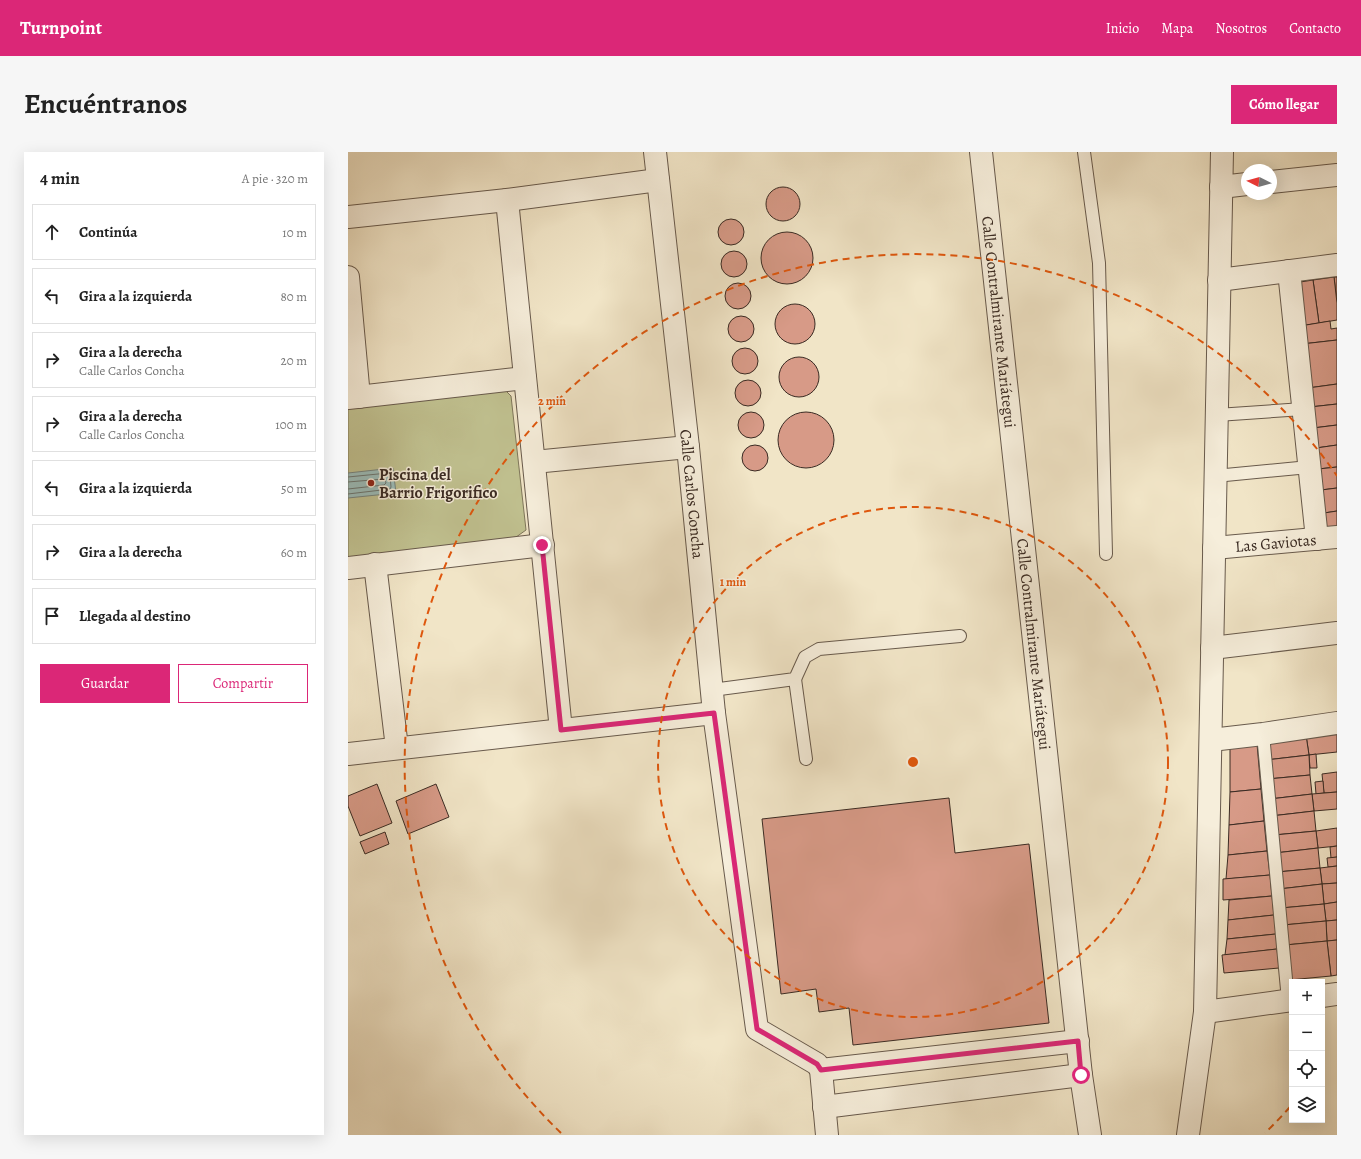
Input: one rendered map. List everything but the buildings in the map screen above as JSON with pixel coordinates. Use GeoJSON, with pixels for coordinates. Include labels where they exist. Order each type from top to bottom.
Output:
{"type":"FeatureCollection","features":[{"type":"Feature","properties":{"kind":"street","name":"Calle Carlos Concha"},"geometry":{"type":"LineString","coordinates":[[655,152],[688,447],[714,713],[757,1029],[817,1064],[821,1070]]}},
{"type":"Feature","properties":{"kind":"street","name":"Calle Contralmirante Mariátegui"},"geometry":{"type":"LineString","coordinates":[[981,152],[1081,1075],[1090,1135]]}},
{"type":"Feature","properties":{"kind":"street"},"geometry":{"type":"LineString","coordinates":[[1188,1135],[1204,1012],[1211,740],[1222,152]]}},
{"type":"Feature","properties":{"kind":"street"},"geometry":{"type":"LineString","coordinates":[[1277,181],[1337,174]]}},
{"type":"Feature","properties":{"kind":"street"},"geometry":{"type":"LineString","coordinates":[[348,217],[507,200],[658,180]]}},
{"type":"Feature","properties":{"kind":"street"},"geometry":{"type":"LineString","coordinates":[[1221,187],[1241,185]]}},
{"type":"Feature","properties":{"kind":"street"},"geometry":{"type":"LineString","coordinates":[[507,200],[561,730]]}},
{"type":"Feature","properties":{"kind":"street"},"geometry":{"type":"LineString","coordinates":[[1219,280],[1337,265]]}},
{"type":"Feature","properties":{"kind":"street"},"geometry":{"type":"LineString","coordinates":[[1289,271],[1310,467],[1327,538]]}},
{"type":"Feature","properties":{"kind":"street"},"geometry":{"type":"LineString","coordinates":[[348,277],[354,397],[525,378]]}},
{"type":"Feature","properties":{"kind":"street"},"geometry":{"type":"LineString","coordinates":[[534,462],[688,447]]}},
{"type":"Feature","properties":{"kind":"street","name":"Las Gaviotas"},"geometry":{"type":"LineString","coordinates":[[1214,548],[1327,538]]}},
{"type":"Feature","properties":{"kind":"street"},"geometry":{"type":"LineString","coordinates":[[348,568],[542,545]]}},
{"type":"Feature","properties":{"kind":"street"},"geometry":{"type":"LineString","coordinates":[[375,564],[397,748]]}},
{"type":"Feature","properties":{"kind":"street"},"geometry":{"type":"LineString","coordinates":[[1212,648],[1337,633]]}},
{"type":"Feature","properties":{"kind":"street"},"geometry":{"type":"LineString","coordinates":[[348,754],[714,713]]}},
{"type":"Feature","properties":{"kind":"street"},"geometry":{"type":"LineString","coordinates":[[1211,740],[1337,723]]}},
{"type":"Feature","properties":{"kind":"street"},"geometry":{"type":"LineString","coordinates":[[1325,996],[1337,994]]}},
{"type":"Feature","properties":{"kind":"street"},"geometry":{"type":"LineString","coordinates":[[1204,1012],[1289,1000]]}},
{"type":"Feature","properties":{"kind":"street"},"geometry":{"type":"LineString","coordinates":[[827,1135],[821,1070],[1078,1041]]}},
{"type":"Feature","properties":{"kind":"street"},"geometry":{"type":"LineString","coordinates":[[824,1107],[1081,1075]]}},
{"type":"Feature","properties":{"kind":"lane"},"geometry":{"type":"LineString","coordinates":[[1084,152],[1099,263],[1106,554]]}},
{"type":"Feature","properties":{"kind":"lane"},"geometry":{"type":"LineString","coordinates":[[1217,415],[1304,409]]}},
{"type":"Feature","properties":{"kind":"lane"},"geometry":{"type":"LineString","coordinates":[[1215,476],[1310,467]]}},
{"type":"Feature","properties":{"kind":"lane"},"geometry":{"type":"LineString","coordinates":[[806,759],[795,679],[805,657],[819,649],[960,636]]}},
{"type":"Feature","properties":{"kind":"lane"},"geometry":{"type":"LineString","coordinates":[[712,690],[795,679]]}},
{"type":"Feature","properties":{"kind":"lane"},"geometry":{"type":"LineString","coordinates":[[1263,734],[1289,990]]}},
{"type":"Feature","properties":{"kind":"green space"},"geometry":{"type":"Polygon","coordinates":[[[505,390],[511,396],[526,530],[512,540],[348,558],[348,407],[505,390]]]}},
{"type":"Feature","properties":{"kind":"water","name":"Piscina del Barrio Frigorifico"},"geometry":{"type":"Polygon","coordinates":[[[393,468],[396,493],[348,498],[348,473],[393,468]]]}},
{"type":"Feature","properties":{"kind":"place","name":"Piscina del Barrio Frigorifico"},"geometry":{"type":"Point","coordinates":[371,483]}},
{"type":"Feature","properties":{"kind":"route"},"geometry":{"type":"LineString","coordinates":[[542,545],[561,730],[714,713],[757,1029],[817,1064],[821,1070],[1078,1041],[1081,1075]]}}]}
